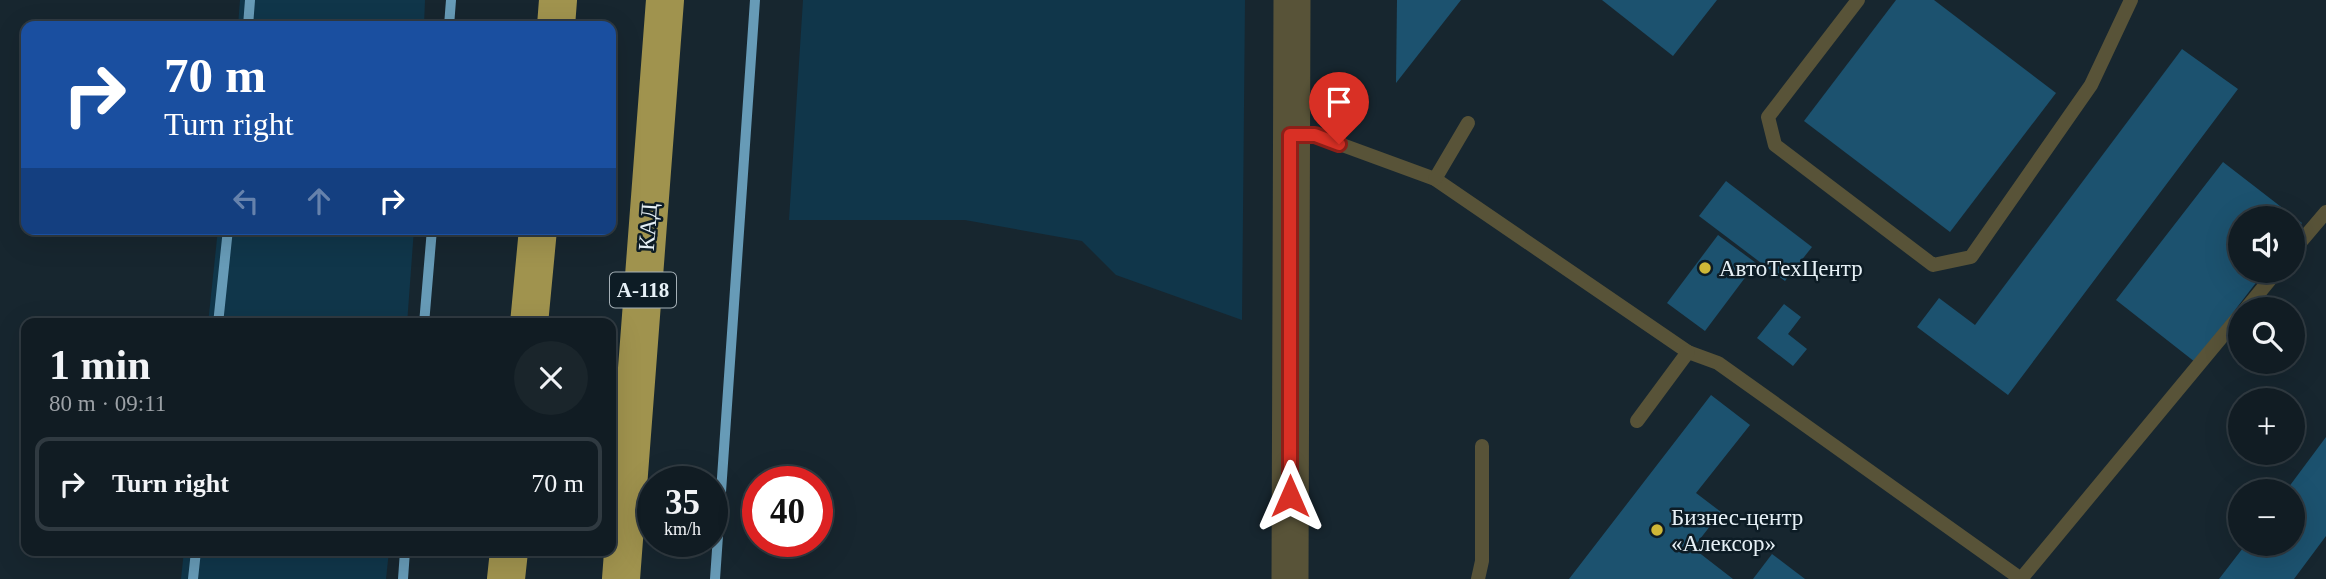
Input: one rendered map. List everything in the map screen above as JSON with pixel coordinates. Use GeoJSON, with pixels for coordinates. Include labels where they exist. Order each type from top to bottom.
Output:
{"type":"FeatureCollection","features":[{"type":"Feature","properties":{"kind":"highway"},"geometry":{"type":"LineString","coordinates":[[556,21],[558,0]]}},
{"type":"Feature","properties":{"kind":"highway","name":"КАД"},"geometry":{"type":"LineString","coordinates":[[621,579],[665,0]]}},
{"type":"Feature","properties":{"kind":"highway"},"geometry":{"type":"LineString","coordinates":[[530,318],[537,235]]}},
{"type":"Feature","properties":{"kind":"highway"},"geometry":{"type":"LineString","coordinates":[[506,579],[508,556]]}},
{"type":"Feature","properties":{"kind":"street"},"geometry":{"type":"LineString","coordinates":[[1290,579],[1292,0]]}},
{"type":"Feature","properties":{"kind":"lane"},"geometry":{"type":"LineString","coordinates":[[1858,0],[1768,117],[1775,145],[1933,265],[1971,257],[2091,85],[2132,0]]}},
{"type":"Feature","properties":{"kind":"lane"},"geometry":{"type":"LineString","coordinates":[[1435,180],[1468,123]]}},
{"type":"Feature","properties":{"kind":"lane"},"geometry":{"type":"LineString","coordinates":[[1290,135],[1315,135],[1435,180],[1688,352],[1718,363],[2021,579],[2228,329]]}},
{"type":"Feature","properties":{"kind":"lane"},"geometry":{"type":"LineString","coordinates":[[2305,237],[2326,212]]}},
{"type":"Feature","properties":{"kind":"lane"},"geometry":{"type":"LineString","coordinates":[[2256,297],[2267,283]]}},
{"type":"Feature","properties":{"kind":"lane"},"geometry":{"type":"LineString","coordinates":[[1637,421],[1688,352]]}},
{"type":"Feature","properties":{"kind":"lane"},"geometry":{"type":"LineString","coordinates":[[1478,579],[1482,561],[1482,446]]}},
{"type":"Feature","properties":{"kind":"shaded area"},"geometry":{"type":"Polygon","coordinates":[[[240,0],[425,0],[424,21],[238,21],[240,0]]]}},
{"type":"Feature","properties":{"kind":"shaded area"},"geometry":{"type":"Polygon","coordinates":[[[803,0],[1245,0],[1242,320],[1116,275],[1082,241],[965,220],[789,220],[803,0]]]}},
{"type":"Feature","properties":{"kind":"shaded area"},"geometry":{"type":"Polygon","coordinates":[[[217,235],[414,235],[407,318],[209,318],[217,235]]]}},
{"type":"Feature","properties":{"kind":"shaded area"},"geometry":{"type":"Polygon","coordinates":[[[183,556],[388,556],[386,579],[181,579],[183,556]]]}},
{"type":"Feature","properties":{"kind":"building"},"geometry":{"type":"Polygon","coordinates":[[[1397,0],[1461,0],[1396,83],[1397,0]]]}},
{"type":"Feature","properties":{"kind":"building"},"geometry":{"type":"Polygon","coordinates":[[[1602,0],[1717,0],[1673,56],[1602,0]]]}},
{"type":"Feature","properties":{"kind":"building"},"geometry":{"type":"Polygon","coordinates":[[[1896,0],[1934,0],[2056,93],[1950,232],[1804,121],[1896,0]]]}},
{"type":"Feature","properties":{"kind":"building"},"geometry":{"type":"Polygon","coordinates":[[[2182,49],[2238,89],[2008,395],[1917,327],[1939,298],[1975,325],[2182,49]]]}},
{"type":"Feature","properties":{"kind":"building"},"geometry":{"type":"Polygon","coordinates":[[[2223,162],[2280,206],[2228,206],[2228,283],[2256,283],[2245,297],[2228,297],[2228,319],[2195,362],[2116,300],[2223,162]]]}},
{"type":"Feature","properties":{"kind":"building"},"geometry":{"type":"Polygon","coordinates":[[[1726,181],[1812,247],[1785,281],[1699,216],[1726,181]]]}},
{"type":"Feature","properties":{"kind":"building"},"geometry":{"type":"Polygon","coordinates":[[[1718,235],[1756,263],[1705,331],[1667,303],[1718,235]]]}},
{"type":"Feature","properties":{"kind":"building"},"geometry":{"type":"Polygon","coordinates":[[[1784,304],[1801,317],[1788,334],[1807,349],[1793,366],[1757,338],[1784,304]]]}},
{"type":"Feature","properties":{"kind":"building","name":"Бизнес-центр «Алексор»"},"geometry":{"type":"Polygon","coordinates":[[[1711,395],[1750,425],[1696,493],[1721,512],[1693,548],[1733,579],[1569,579],[1711,395]]]}},
{"type":"Feature","properties":{"kind":"building"},"geometry":{"type":"Polygon","coordinates":[[[2326,437],[2326,536],[2294,579],[2219,579],[2237,556],[2305,556],[2305,479],[2295,479],[2326,437]]]}},
{"type":"Feature","properties":{"kind":"building"},"geometry":{"type":"Polygon","coordinates":[[[1772,554],[1805,579],[1753,579],[1772,554]]]}},
{"type":"Feature","properties":{"kind":"waterway"},"geometry":{"type":"LineString","coordinates":[[248,21],[250,0]]}},
{"type":"Feature","properties":{"kind":"waterway"},"geometry":{"type":"LineString","coordinates":[[449,21],[451,0]]}},
{"type":"Feature","properties":{"kind":"waterway"},"geometry":{"type":"LineString","coordinates":[[715,579],[755,0]]}},
{"type":"Feature","properties":{"kind":"waterway"},"geometry":{"type":"LineString","coordinates":[[219,318],[227,235]]}},
{"type":"Feature","properties":{"kind":"waterway"},"geometry":{"type":"LineString","coordinates":[[425,318],[431,235]]}},
{"type":"Feature","properties":{"kind":"waterway"},"geometry":{"type":"LineString","coordinates":[[193,579],[195,556]]}},
{"type":"Feature","properties":{"kind":"waterway"},"geometry":{"type":"LineString","coordinates":[[403,579],[405,556]]}},
{"type":"Feature","properties":{"kind":"place","name":"АвтоТехЦентр"},"geometry":{"type":"Point","coordinates":[1705,268]}},
{"type":"Feature","properties":{"kind":"place","name":"Бизнес-центр «Алексор»"},"geometry":{"type":"Point","coordinates":[1657,530]}},
{"type":"Feature","properties":{"kind":"route"},"geometry":{"type":"LineString","coordinates":[[1290,496],[1290,135],[1315,135],[1339,144]]}}]}
